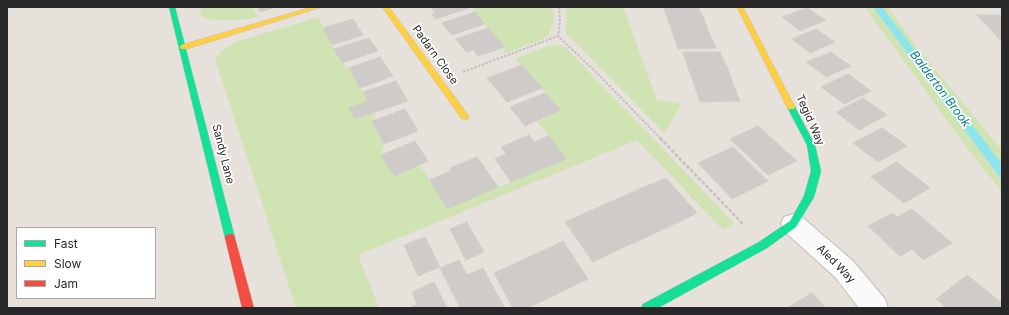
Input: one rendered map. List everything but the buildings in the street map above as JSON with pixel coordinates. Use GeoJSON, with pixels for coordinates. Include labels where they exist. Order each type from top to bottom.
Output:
{"type":"FeatureCollection","features":[{"type":"Feature","properties":{"kind":"street","name":"Sandy Lane"},"geometry":{"type":"LineString","coordinates":[[172,7],[184,47],[248,308]]}},
{"type":"Feature","properties":{"kind":"street"},"geometry":{"type":"LineString","coordinates":[[184,47],[319,7]]}},
{"type":"Feature","properties":{"kind":"street","name":"Padarn Close"},"geometry":{"type":"LineString","coordinates":[[385,7],[465,118]]}},
{"type":"Feature","properties":{"kind":"street","name":"Tegid Way"},"geometry":{"type":"LineString","coordinates":[[646,308],[763,245],[794,224],[809,197],[816,171],[811,145],[740,7]]}},
{"type":"Feature","properties":{"kind":"street","name":"Aled Way"},"geometry":{"type":"LineString","coordinates":[[794,224],[844,269],[875,308]]}},
{"type":"Feature","properties":{"kind":"path"},"geometry":{"type":"LineString","coordinates":[[558,36],[560,21],[559,7]]}},
{"type":"Feature","properties":{"kind":"path"},"geometry":{"type":"LineString","coordinates":[[438,81],[558,36]]}},
{"type":"Feature","properties":{"kind":"path"},"geometry":{"type":"LineString","coordinates":[[558,36],[599,75],[763,245]]}},
{"type":"Feature","properties":{"kind":"green space"},"geometry":{"type":"Polygon","coordinates":[[[199,7],[253,7],[258,17],[240,20],[214,20],[202,17],[199,7]]]}},
{"type":"Feature","properties":{"kind":"green space"},"geometry":{"type":"Polygon","coordinates":[[[472,7],[551,7],[554,14],[553,24],[549,34],[543,39],[503,54],[505,47],[472,7]]]}},
{"type":"Feature","properties":{"kind":"green space"},"geometry":{"type":"Polygon","coordinates":[[[566,7],[623,7],[657,100],[682,104],[664,133],[566,33],[566,7]]]}},
{"type":"Feature","properties":{"kind":"green space"},"geometry":{"type":"Polygon","coordinates":[[[865,7],[873,7],[1002,180],[1002,192],[964,144],[865,7]]]}},
{"type":"Feature","properties":{"kind":"green space"},"geometry":{"type":"Polygon","coordinates":[[[882,7],[888,7],[915,45],[1002,150],[1002,164],[882,7]]]}},
{"type":"Feature","properties":{"kind":"green space"},"geometry":{"type":"Polygon","coordinates":[[[319,17],[323,28],[342,63],[349,68],[368,101],[349,108],[355,119],[374,113],[372,121],[384,144],[381,155],[394,176],[419,165],[430,180],[498,187],[567,159],[537,121],[561,110],[515,59],[548,46],[559,45],[566,48],[735,224],[723,230],[637,140],[358,255],[379,308],[296,308],[215,59],[222,51],[235,42],[319,17]]]}},
{"type":"Feature","properties":{"kind":"water","name":"Balderton Brook"},"geometry":{"type":"Polygon","coordinates":[[[873,7],[882,7],[1002,164],[1002,180],[873,7]]]}},
{"type":"Feature","properties":{"kind":"traffic: fast"},"geometry":{"type":"LineString","coordinates":[[172,7],[230,238]]}},
{"type":"Feature","properties":{"kind":"traffic: fast"},"geometry":{"type":"LineString","coordinates":[[647,308],[763,245],[793,224],[809,197],[816,171],[811,145],[791,107]]}},
{"type":"Feature","properties":{"kind":"traffic: slow"},"geometry":{"type":"LineString","coordinates":[[184,47],[319,7]]}},
{"type":"Feature","properties":{"kind":"traffic: slow"},"geometry":{"type":"LineString","coordinates":[[385,7],[465,117]]}},
{"type":"Feature","properties":{"kind":"traffic: slow"},"geometry":{"type":"LineString","coordinates":[[740,7],[791,107]]}},
{"type":"Feature","properties":{"kind":"traffic: jam"},"geometry":{"type":"LineString","coordinates":[[230,238],[248,308]]}}]}
